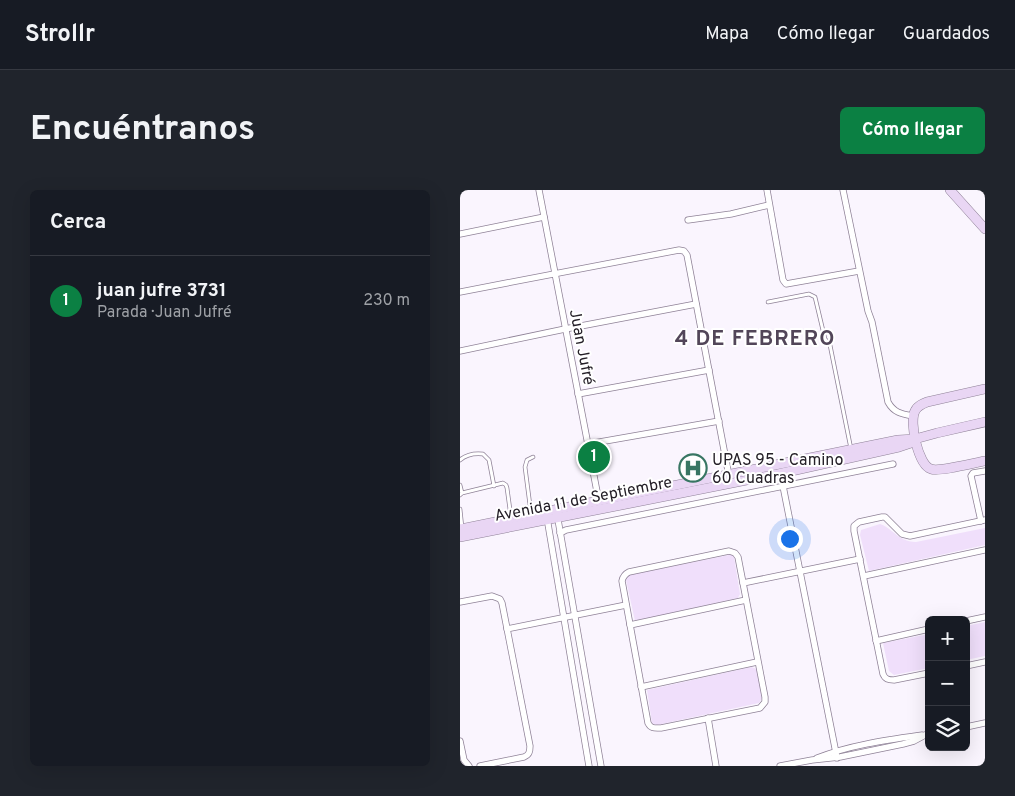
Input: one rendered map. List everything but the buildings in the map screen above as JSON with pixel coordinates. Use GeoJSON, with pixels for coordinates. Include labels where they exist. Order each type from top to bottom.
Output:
{"type":"FeatureCollection","features":[{"type":"Feature","properties":{"kind":"main road"},"geometry":{"type":"LineString","coordinates":[[950,190],[985,228]]}},
{"type":"Feature","properties":{"kind":"main road"},"geometry":{"type":"LineString","coordinates":[[985,390],[927,402],[920,405],[915,410],[913,416],[915,439],[922,460],[932,470],[985,461]]}},
{"type":"Feature","properties":{"kind":"main road","name":"Avenida 11 de Septiembre"},"geometry":{"type":"LineString","coordinates":[[461,532],[852,453],[907,445],[915,439],[985,422]]}},
{"type":"Feature","properties":{"kind":"main road","name":"Avenida 11 de Septiembre"},"geometry":{"type":"LineString","coordinates":[[461,532],[531,514],[546,516]]}},
{"type":"Feature","properties":{"kind":"street","name":"Juan Jufré"},"geometry":{"type":"LineString","coordinates":[[539,190],[600,505]]}},
{"type":"Feature","properties":{"kind":"street"},"geometry":{"type":"LineString","coordinates":[[767,190],[783,280],[786,284],[860,271]]}},
{"type":"Feature","properties":{"kind":"street"},"geometry":{"type":"LineString","coordinates":[[843,190],[888,402],[898,413],[913,416]]}},
{"type":"Feature","properties":{"kind":"street"},"geometry":{"type":"LineString","coordinates":[[688,220],[769,206]]}},
{"type":"Feature","properties":{"kind":"street"},"geometry":{"type":"LineString","coordinates":[[460,234],[544,217]]}},
{"type":"Feature","properties":{"kind":"street"},"geometry":{"type":"LineString","coordinates":[[460,292],[680,250],[684,251],[687,255],[730,479]]}},
{"type":"Feature","properties":{"kind":"street"},"geometry":{"type":"LineString","coordinates":[[460,351],[696,304]]}},
{"type":"Feature","properties":{"kind":"street"},"geometry":{"type":"LineString","coordinates":[[578,394],[709,370]]}},
{"type":"Feature","properties":{"kind":"street"},"geometry":{"type":"LineString","coordinates":[[588,444],[719,421]]}},
{"type":"Feature","properties":{"kind":"street"},"geometry":{"type":"LineString","coordinates":[[560,533],[566,530],[893,464]]}},
{"type":"Feature","properties":{"kind":"street"},"geometry":{"type":"LineString","coordinates":[[925,674],[894,680],[885,678],[883,674],[854,526],[860,522],[885,517],[902,534],[910,536],[983,520],[971,476],[973,473],[985,470]]}},
{"type":"Feature","properties":{"kind":"street"},"geometry":{"type":"LineString","coordinates":[[783,486],[838,758]]}},
{"type":"Feature","properties":{"kind":"street"},"geometry":{"type":"LineString","coordinates":[[556,513],[601,766]]}},
{"type":"Feature","properties":{"kind":"street"},"geometry":{"type":"LineString","coordinates":[[546,516],[589,766]]}},
{"type":"Feature","properties":{"kind":"street"},"geometry":{"type":"LineString","coordinates":[[864,576],[985,550]]}},
{"type":"Feature","properties":{"kind":"street"},"geometry":{"type":"LineString","coordinates":[[729,551],[735,553],[738,557],[746,600],[765,697],[763,705],[760,708],[661,728],[652,728],[648,723],[626,605],[622,581],[626,574],[729,551]]}},
{"type":"Feature","properties":{"kind":"street"},"geometry":{"type":"LineString","coordinates":[[743,583],[860,560]]}},
{"type":"Feature","properties":{"kind":"street"},"geometry":{"type":"LineString","coordinates":[[460,602],[492,596],[500,599],[502,602],[530,746],[530,752],[527,756],[480,766]]}},
{"type":"Feature","properties":{"kind":"street"},"geometry":{"type":"LineString","coordinates":[[630,625],[746,600]]}},
{"type":"Feature","properties":{"kind":"street"},"geometry":{"type":"LineString","coordinates":[[507,629],[626,605]]}},
{"type":"Feature","properties":{"kind":"street"},"geometry":{"type":"LineString","coordinates":[[970,620],[985,617]]}},
{"type":"Feature","properties":{"kind":"street"},"geometry":{"type":"LineString","coordinates":[[876,641],[925,630]]}},
{"type":"Feature","properties":{"kind":"street"},"geometry":{"type":"LineString","coordinates":[[641,687],[757,662]]}},
{"type":"Feature","properties":{"kind":"street"},"geometry":{"type":"LineString","coordinates":[[970,665],[985,662]]}},
{"type":"Feature","properties":{"kind":"street"},"geometry":{"type":"LineString","coordinates":[[708,718],[716,766]]}},
{"type":"Feature","properties":{"kind":"street"},"geometry":{"type":"LineString","coordinates":[[970,725],[985,723]]}},
{"type":"Feature","properties":{"kind":"street"},"geometry":{"type":"LineString","coordinates":[[812,760],[836,751],[925,734]]}},
{"type":"Feature","properties":{"kind":"street"},"geometry":{"type":"LineString","coordinates":[[780,766],[812,760],[838,758],[903,744],[925,736]]}},
{"type":"Feature","properties":{"kind":"street"},"geometry":{"type":"LineString","coordinates":[[460,741],[464,760],[468,766]]}},
{"type":"Feature","properties":{"kind":"lane"},"geometry":{"type":"LineString","coordinates":[[768,302],[810,294],[815,297],[824,339],[830,345],[852,453]]}},
{"type":"Feature","properties":{"kind":"lane"},"geometry":{"type":"LineString","coordinates":[[460,460],[465,456],[475,453],[483,454],[489,460],[494,486]]}},
{"type":"Feature","properties":{"kind":"lane"},"geometry":{"type":"LineString","coordinates":[[531,514],[525,467],[527,460],[533,457]]}},
{"type":"Feature","properties":{"kind":"lane"},"geometry":{"type":"LineString","coordinates":[[460,485],[461,494],[506,485],[512,518]]}},
{"type":"Feature","properties":{"kind":"lane"},"geometry":{"type":"LineString","coordinates":[[460,509],[461,532]]}},
{"type":"Feature","properties":{"kind":"shaded area"},"geometry":{"type":"Polygon","coordinates":[[[880,524],[903,539],[914,542],[985,528],[985,545],[869,571],[860,535],[861,530],[880,524]]]}},
{"type":"Feature","properties":{"kind":"shaded area"},"geometry":{"type":"Polygon","coordinates":[[[729,555],[734,557],[740,594],[738,598],[635,621],[626,580],[629,575],[729,555]]]}},
{"type":"Feature","properties":{"kind":"shaded area"},"geometry":{"type":"Polygon","coordinates":[[[985,622],[985,656],[970,659],[970,625],[985,622]]]}},
{"type":"Feature","properties":{"kind":"shaded area"},"geometry":{"type":"Polygon","coordinates":[[[925,635],[925,669],[894,675],[889,671],[883,643],[925,635]]]}},
{"type":"Feature","properties":{"kind":"shaded area"},"geometry":{"type":"Polygon","coordinates":[[[751,667],[757,669],[762,698],[759,703],[657,725],[652,723],[647,690],[751,667]]]}},
{"type":"Feature","properties":{"kind":"place","name":"juan jufre 3731"},"geometry":{"type":"Point","coordinates":[594,457]}},
{"type":"Feature","properties":{"kind":"place","name":"UPAS 95 - Camino 60 Cuadras"},"geometry":{"type":"Point","coordinates":[693,468]}},
{"type":"Feature","properties":{"kind":"district","name":"4 DE FEBRERO"},"geometry":{"type":"Point","coordinates":[755,338]}}]}
